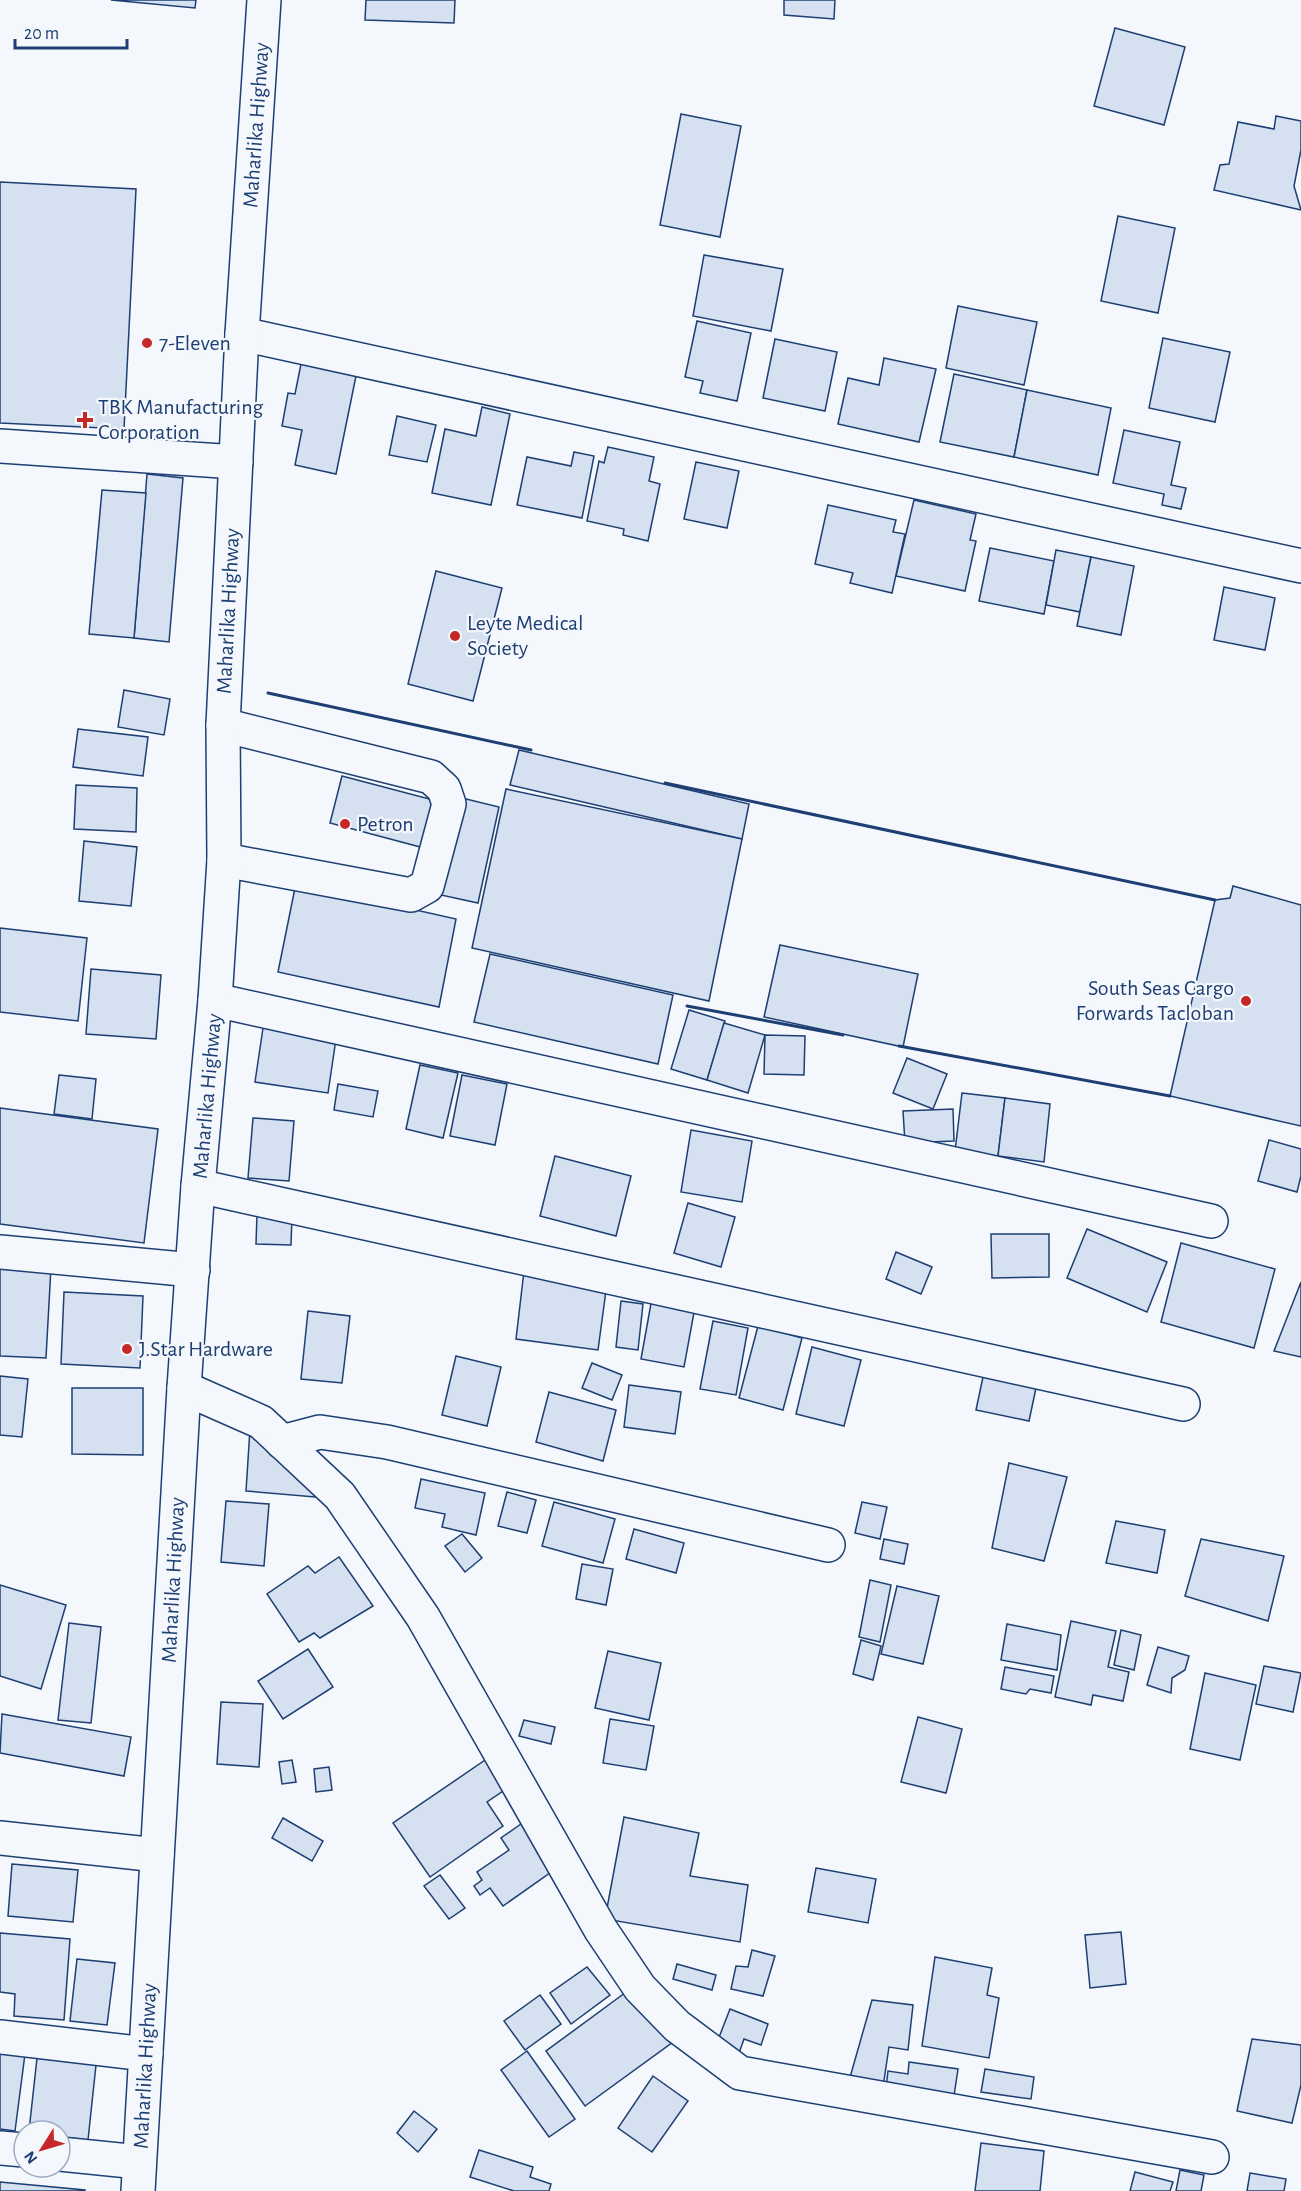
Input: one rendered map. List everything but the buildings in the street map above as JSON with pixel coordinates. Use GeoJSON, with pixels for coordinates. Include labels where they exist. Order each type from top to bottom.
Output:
{"type":"FeatureCollection","features":[{"type":"Feature","properties":{"kind":"street","name":"Maharlika Highway"},"geometry":{"type":"LineString","coordinates":[[138,2177],[184,1388],[224,860],[223,725],[242,334],[264,0]]}},
{"type":"Feature","properties":{"kind":"street"},"geometry":{"type":"LineString","coordinates":[[242,334],[1301,566]]}},
{"type":"Feature","properties":{"kind":"street"},"geometry":{"type":"LineString","coordinates":[[0,446],[236,462]]}},
{"type":"Feature","properties":{"kind":"street"},"geometry":{"type":"LineString","coordinates":[[223,725],[431,777],[444,789],[449,804],[427,886],[411,895],[224,860]]}},
{"type":"Feature","properties":{"kind":"street"},"geometry":{"type":"LineString","coordinates":[[215,1000],[1211,1221]]}},
{"type":"Feature","properties":{"kind":"street"},"geometry":{"type":"LineString","coordinates":[[198,1186],[1183,1404]]}},
{"type":"Feature","properties":{"kind":"street"},"geometry":{"type":"LineString","coordinates":[[0,1252],[193,1270]]}},
{"type":"Feature","properties":{"kind":"street"},"geometry":{"type":"LineString","coordinates":[[184,1388],[261,1422],[340,1496],[423,1617],[601,1930],[640,1988],[677,2026],[740,2073],[1212,2157]]}},
{"type":"Feature","properties":{"kind":"street"},"geometry":{"type":"LineString","coordinates":[[282,1442],[320,1432],[387,1442],[828,1545]]}},
{"type":"Feature","properties":{"kind":"street"},"geometry":{"type":"LineString","coordinates":[[0,1838],[157,1855]]}},
{"type":"Feature","properties":{"kind":"street"},"geometry":{"type":"LineString","coordinates":[[0,2037],[146,2054]]}},
{"type":"Feature","properties":{"kind":"street"},"geometry":{"type":"LineString","coordinates":[[72,2158],[138,2177]]}},
{"type":"Feature","properties":{"kind":"wall"},"geometry":{"type":"LineString","coordinates":[[268,693],[531,750]]}},
{"type":"Feature","properties":{"kind":"wall"},"geometry":{"type":"LineString","coordinates":[[665,783],[1215,900]]}},
{"type":"Feature","properties":{"kind":"wall"},"geometry":{"type":"LineString","coordinates":[[687,1006],[843,1035]]}},
{"type":"Feature","properties":{"kind":"wall"},"geometry":{"type":"LineString","coordinates":[[899,1046],[1170,1096]]}},
{"type":"Feature","properties":{"kind":"place","name":"7-Eleven"},"geometry":{"type":"Point","coordinates":[147,343]}},
{"type":"Feature","properties":{"kind":"place","name":"TBK Manufacturing Corporation"},"geometry":{"type":"Point","coordinates":[85,420]}},
{"type":"Feature","properties":{"kind":"place","name":"Leyte Medical Society"},"geometry":{"type":"Point","coordinates":[455,636]}},
{"type":"Feature","properties":{"kind":"place","name":"Petron"},"geometry":{"type":"Point","coordinates":[345,824]}},
{"type":"Feature","properties":{"kind":"place","name":"South Seas Cargo Forwards Tacloban"},"geometry":{"type":"Point","coordinates":[1246,1001]}},
{"type":"Feature","properties":{"kind":"place","name":"J.Star Hardware"},"geometry":{"type":"Point","coordinates":[127,1349]}}]}
